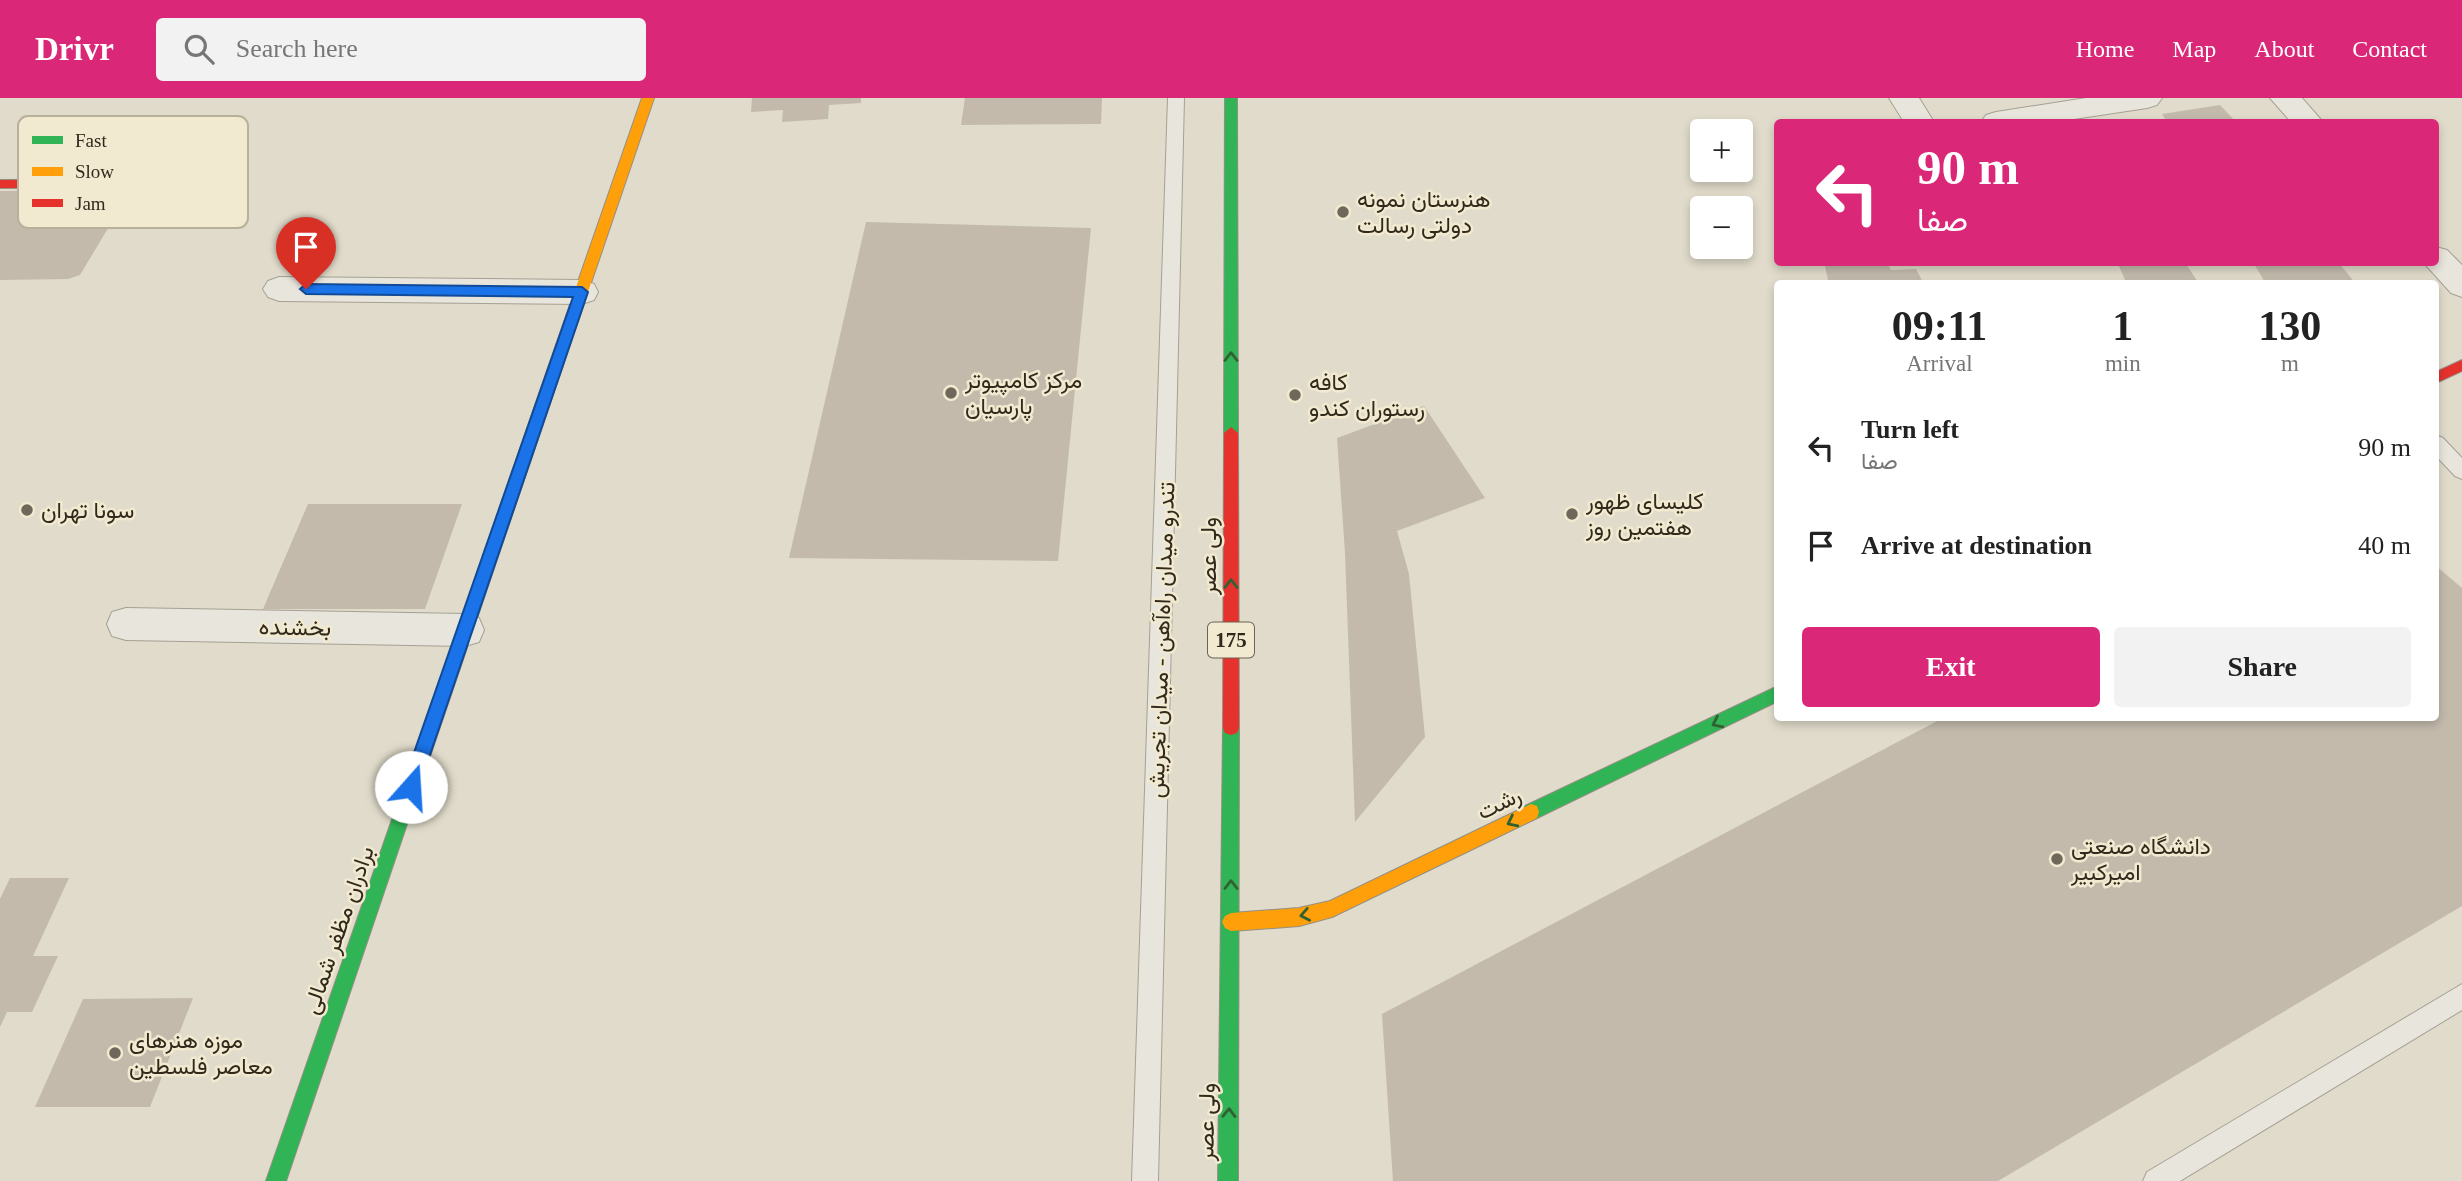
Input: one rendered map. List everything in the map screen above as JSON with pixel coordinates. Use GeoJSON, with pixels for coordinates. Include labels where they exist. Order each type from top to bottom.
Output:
{"type":"FeatureCollection","features":[{"type":"Feature","properties":{"kind":"street","name":"برادران مظفر شمالی"},"geometry":{"type":"LineString","coordinates":[[276,1181],[648,98]]}},
{"type":"Feature","properties":{"kind":"street","name":"ولی عصر"},"geometry":{"type":"LineString","coordinates":[[1228,1181],[1231,922],[1231,98]]}},
{"type":"Feature","properties":{"kind":"street"},"geometry":{"type":"LineString","coordinates":[[1904,98],[1917,119]]}},
{"type":"Feature","properties":{"kind":"street"},"geometry":{"type":"LineString","coordinates":[[2016,119],[2147,98]]}},
{"type":"Feature","properties":{"kind":"street"},"geometry":{"type":"LineString","coordinates":[[2285,98],[2305,119]]}},
{"type":"Feature","properties":{"kind":"street"},"geometry":{"type":"LineString","coordinates":[[0,184],[18,184]]}},
{"type":"Feature","properties":{"kind":"street"},"geometry":{"type":"LineString","coordinates":[[2439,261],[2462,285]]}},
{"type":"Feature","properties":{"kind":"street"},"geometry":{"type":"LineString","coordinates":[[279,289],[582,292]]}},
{"type":"Feature","properties":{"kind":"street"},"geometry":{"type":"LineString","coordinates":[[2439,377],[2462,366]]}},
{"type":"Feature","properties":{"kind":"street","name":"بخشنده"},"geometry":{"type":"LineString","coordinates":[[126,624],[465,630]]}},
{"type":"Feature","properties":{"kind":"street","name":"رشت"},"geometry":{"type":"LineString","coordinates":[[1231,922],[1299,917],[1332,909],[1774,695]]}},
{"type":"Feature","properties":{"kind":"lane","name":"تندرو میدان راه‌آهن - میدان تجریش"},"geometry":{"type":"LineString","coordinates":[[1145,1181],[1176,98]]}},
{"type":"Feature","properties":{"kind":"lane"},"geometry":{"type":"LineString","coordinates":[[2439,446],[2462,471]]}},
{"type":"Feature","properties":{"kind":"lane"},"geometry":{"type":"LineString","coordinates":[[2156,1181],[2462,996]]}},
{"type":"Feature","properties":{"kind":"building"},"geometry":{"type":"Polygon","coordinates":[[[752,98],[861,98],[861,103],[829,105],[828,119],[782,122],[783,110],[751,112],[752,98]]]}},
{"type":"Feature","properties":{"kind":"building"},"geometry":{"type":"Polygon","coordinates":[[[965,98],[1102,98],[1101,124],[961,125],[965,98]]]}},
{"type":"Feature","properties":{"kind":"building"},"geometry":{"type":"Polygon","coordinates":[[[2220,105],[2233,119],[2165,119],[2162,114],[2220,105]]]}},
{"type":"Feature","properties":{"kind":"building"},"geometry":{"type":"Polygon","coordinates":[[[0,191],[18,191],[18,228],[108,228],[80,275],[68,279],[0,280],[0,191]]]}},
{"type":"Feature","properties":{"kind":"building","name":"مرکز کامپیوتر پارسیان"},"geometry":{"type":"Polygon","coordinates":[[[866,222],[1091,228],[1058,561],[789,558],[866,222]]]}},
{"type":"Feature","properties":{"kind":"building"},"geometry":{"type":"Polygon","coordinates":[[[1825,266],[1889,266],[1891,270],[1916,269],[1922,280],[1828,280],[1825,266]]]}},
{"type":"Feature","properties":{"kind":"building"},"geometry":{"type":"Polygon","coordinates":[[[2119,266],[2188,266],[2196,280],[2125,280],[2119,266]]]}},
{"type":"Feature","properties":{"kind":"building"},"geometry":{"type":"Polygon","coordinates":[[[2255,266],[2341,266],[2353,280],[2264,280],[2255,266]]]}},
{"type":"Feature","properties":{"kind":"building"},"geometry":{"type":"Polygon","coordinates":[[[1424,406],[1485,498],[1397,531],[1409,574],[1425,737],[1355,822],[1345,553],[1337,438],[1424,406]]]}},
{"type":"Feature","properties":{"kind":"building"},"geometry":{"type":"Polygon","coordinates":[[[308,504],[462,504],[425,609],[263,609],[308,504]]]}},
{"type":"Feature","properties":{"kind":"building","name":"دانشگاه صنعتی امیرکبیر"},"geometry":{"type":"Polygon","coordinates":[[[2439,569],[2462,588],[2462,906],[1998,1181],[1393,1181],[1382,1014],[1937,721],[2439,721],[2439,569]]]}},
{"type":"Feature","properties":{"kind":"building"},"geometry":{"type":"Polygon","coordinates":[[[10,878],[69,878],[33,956],[58,956],[32,1012],[7,1012],[0,1027],[0,899],[10,878]]]}},
{"type":"Feature","properties":{"kind":"building","name":"موزه هنرهای معاصر فلسطین"},"geometry":{"type":"Polygon","coordinates":[[[193,998],[150,1107],[35,1107],[83,999],[193,998]]]}},
{"type":"Feature","properties":{"kind":"traffic: fast"},"geometry":{"type":"LineString","coordinates":[[1231,98],[1231,433]]}},
{"type":"Feature","properties":{"kind":"traffic: fast"},"geometry":{"type":"LineString","coordinates":[[1531,812],[1774,695]]}},
{"type":"Feature","properties":{"kind":"traffic: fast"},"geometry":{"type":"LineString","coordinates":[[1228,1181],[1231,728]]}},
{"type":"Feature","properties":{"kind":"traffic: fast"},"geometry":{"type":"LineString","coordinates":[[276,1181],[419,765]]}},
{"type":"Feature","properties":{"kind":"traffic: slow"},"geometry":{"type":"LineString","coordinates":[[556,365],[648,98]]}},
{"type":"Feature","properties":{"kind":"traffic: slow"},"geometry":{"type":"LineString","coordinates":[[1231,922],[1299,917],[1332,909],[1531,812]]}},
{"type":"Feature","properties":{"kind":"traffic: jam"},"geometry":{"type":"LineString","coordinates":[[0,184],[18,184]]}},
{"type":"Feature","properties":{"kind":"traffic: jam"},"geometry":{"type":"LineString","coordinates":[[419,765],[556,365]]}},
{"type":"Feature","properties":{"kind":"traffic: jam"},"geometry":{"type":"LineString","coordinates":[[2439,376],[2462,365]]}},
{"type":"Feature","properties":{"kind":"traffic: jam"},"geometry":{"type":"LineString","coordinates":[[1231,433],[1231,728]]}},
{"type":"Feature","properties":{"kind":"place","name":"هنرستان نمونه دولتی رسالت"},"geometry":{"type":"Point","coordinates":[1343,212]}},
{"type":"Feature","properties":{"kind":"place","name":"مرکز کامپیوتر پارسیان"},"geometry":{"type":"Point","coordinates":[951,393]}},
{"type":"Feature","properties":{"kind":"place","name":"کافه رستوران کندو"},"geometry":{"type":"Point","coordinates":[1295,395]}},
{"type":"Feature","properties":{"kind":"place","name":"سونا تهران"},"geometry":{"type":"Point","coordinates":[27,510]}},
{"type":"Feature","properties":{"kind":"place","name":"کلیسای ظهور هفتمین روز"},"geometry":{"type":"Point","coordinates":[1572,514]}},
{"type":"Feature","properties":{"kind":"place","name":"دانشگاه صنعتی امیرکبیر"},"geometry":{"type":"Point","coordinates":[2057,859]}},
{"type":"Feature","properties":{"kind":"place","name":"موزه هنرهای معاصر فلسطین"},"geometry":{"type":"Point","coordinates":[115,1053]}},
{"type":"Feature","properties":{"kind":"route"},"geometry":{"type":"LineString","coordinates":[[306,289],[582,292],[411,787]]}}]}
